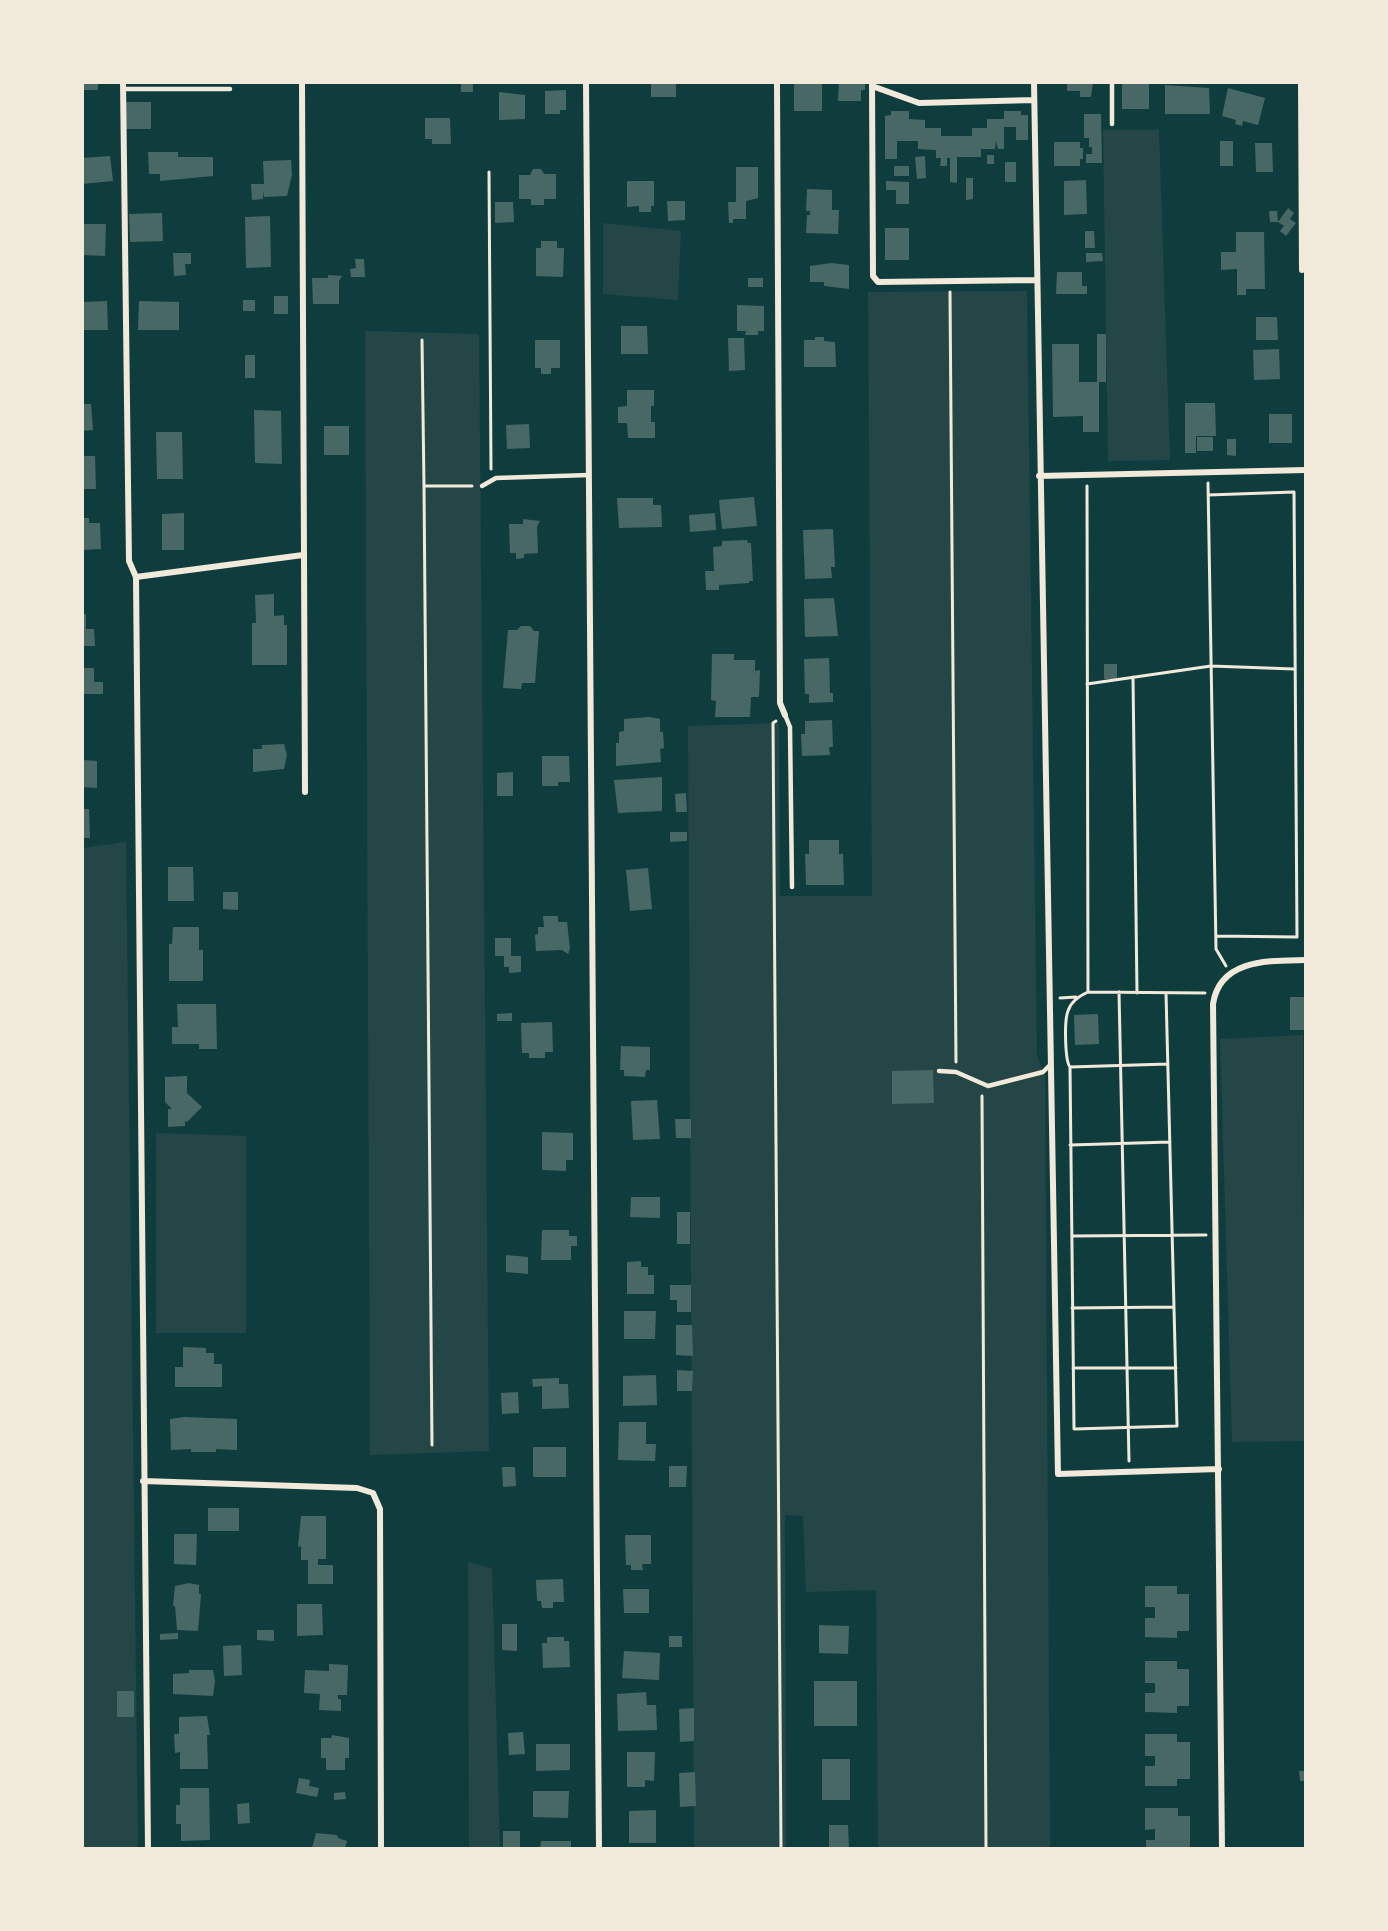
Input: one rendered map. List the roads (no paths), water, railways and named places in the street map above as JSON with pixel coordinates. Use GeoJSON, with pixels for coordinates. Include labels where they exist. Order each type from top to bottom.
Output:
{"type":"FeatureCollection","features":[{"type":"Feature","properties":{"kind":"street"},"geometry":{"type":"LineString","coordinates":[[302,82],[305,792]]}},
{"type":"Feature","properties":{"kind":"street"},"geometry":{"type":"LineString","coordinates":[[586,82],[599,1848]]}},
{"type":"Feature","properties":{"kind":"street"},"geometry":{"type":"LineString","coordinates":[[777,82],[780,703],[785,715]]}},
{"type":"Feature","properties":{"kind":"street"},"geometry":{"type":"LineString","coordinates":[[1034,82],[1049,1066],[1058,1473],[1220,1469]]}},
{"type":"Feature","properties":{"kind":"street"},"geometry":{"type":"LineString","coordinates":[[1301,82],[1302,270]]}},
{"type":"Feature","properties":{"kind":"street"},"geometry":{"type":"LineString","coordinates":[[1034,100],[919,103],[872,84],[873,276],[878,282],[1036,280]]}},
{"type":"Feature","properties":{"kind":"street"},"geometry":{"type":"LineString","coordinates":[[123,86],[129,561],[136,576],[148,1848]]}},
{"type":"Feature","properties":{"kind":"street"},"geometry":{"type":"LineString","coordinates":[[1039,476],[1305,470]]}},
{"type":"Feature","properties":{"kind":"street"},"geometry":{"type":"LineString","coordinates":[[136,576],[303,555]]}},
{"type":"Feature","properties":{"kind":"street"},"geometry":{"type":"LineString","coordinates":[[1222,1848],[1220,1469],[1213,1004],[1215,994],[1231,974],[1246,965],[1259,962],[1305,960]]}},
{"type":"Feature","properties":{"kind":"street"},"geometry":{"type":"LineString","coordinates":[[143,1481],[357,1488],[373,1493],[380,1509],[381,1848]]}},
{"type":"Feature","properties":{"kind":"lane"},"geometry":{"type":"LineString","coordinates":[[1112,82],[1112,124]]}},
{"type":"Feature","properties":{"kind":"lane"},"geometry":{"type":"LineString","coordinates":[[123,86],[230,88]]}},
{"type":"Feature","properties":{"kind":"lane"},"geometry":{"type":"LineString","coordinates":[[482,486],[496,478],[589,475]]}},
{"type":"Feature","properties":{"kind":"lane"},"geometry":{"type":"LineString","coordinates":[[785,715],[790,727],[792,887]]}},
{"type":"Feature","properties":{"kind":"lane"},"geometry":{"type":"LineString","coordinates":[[939,1071],[956,1071],[988,1086],[1043,1072],[1049,1066]]}}]}
